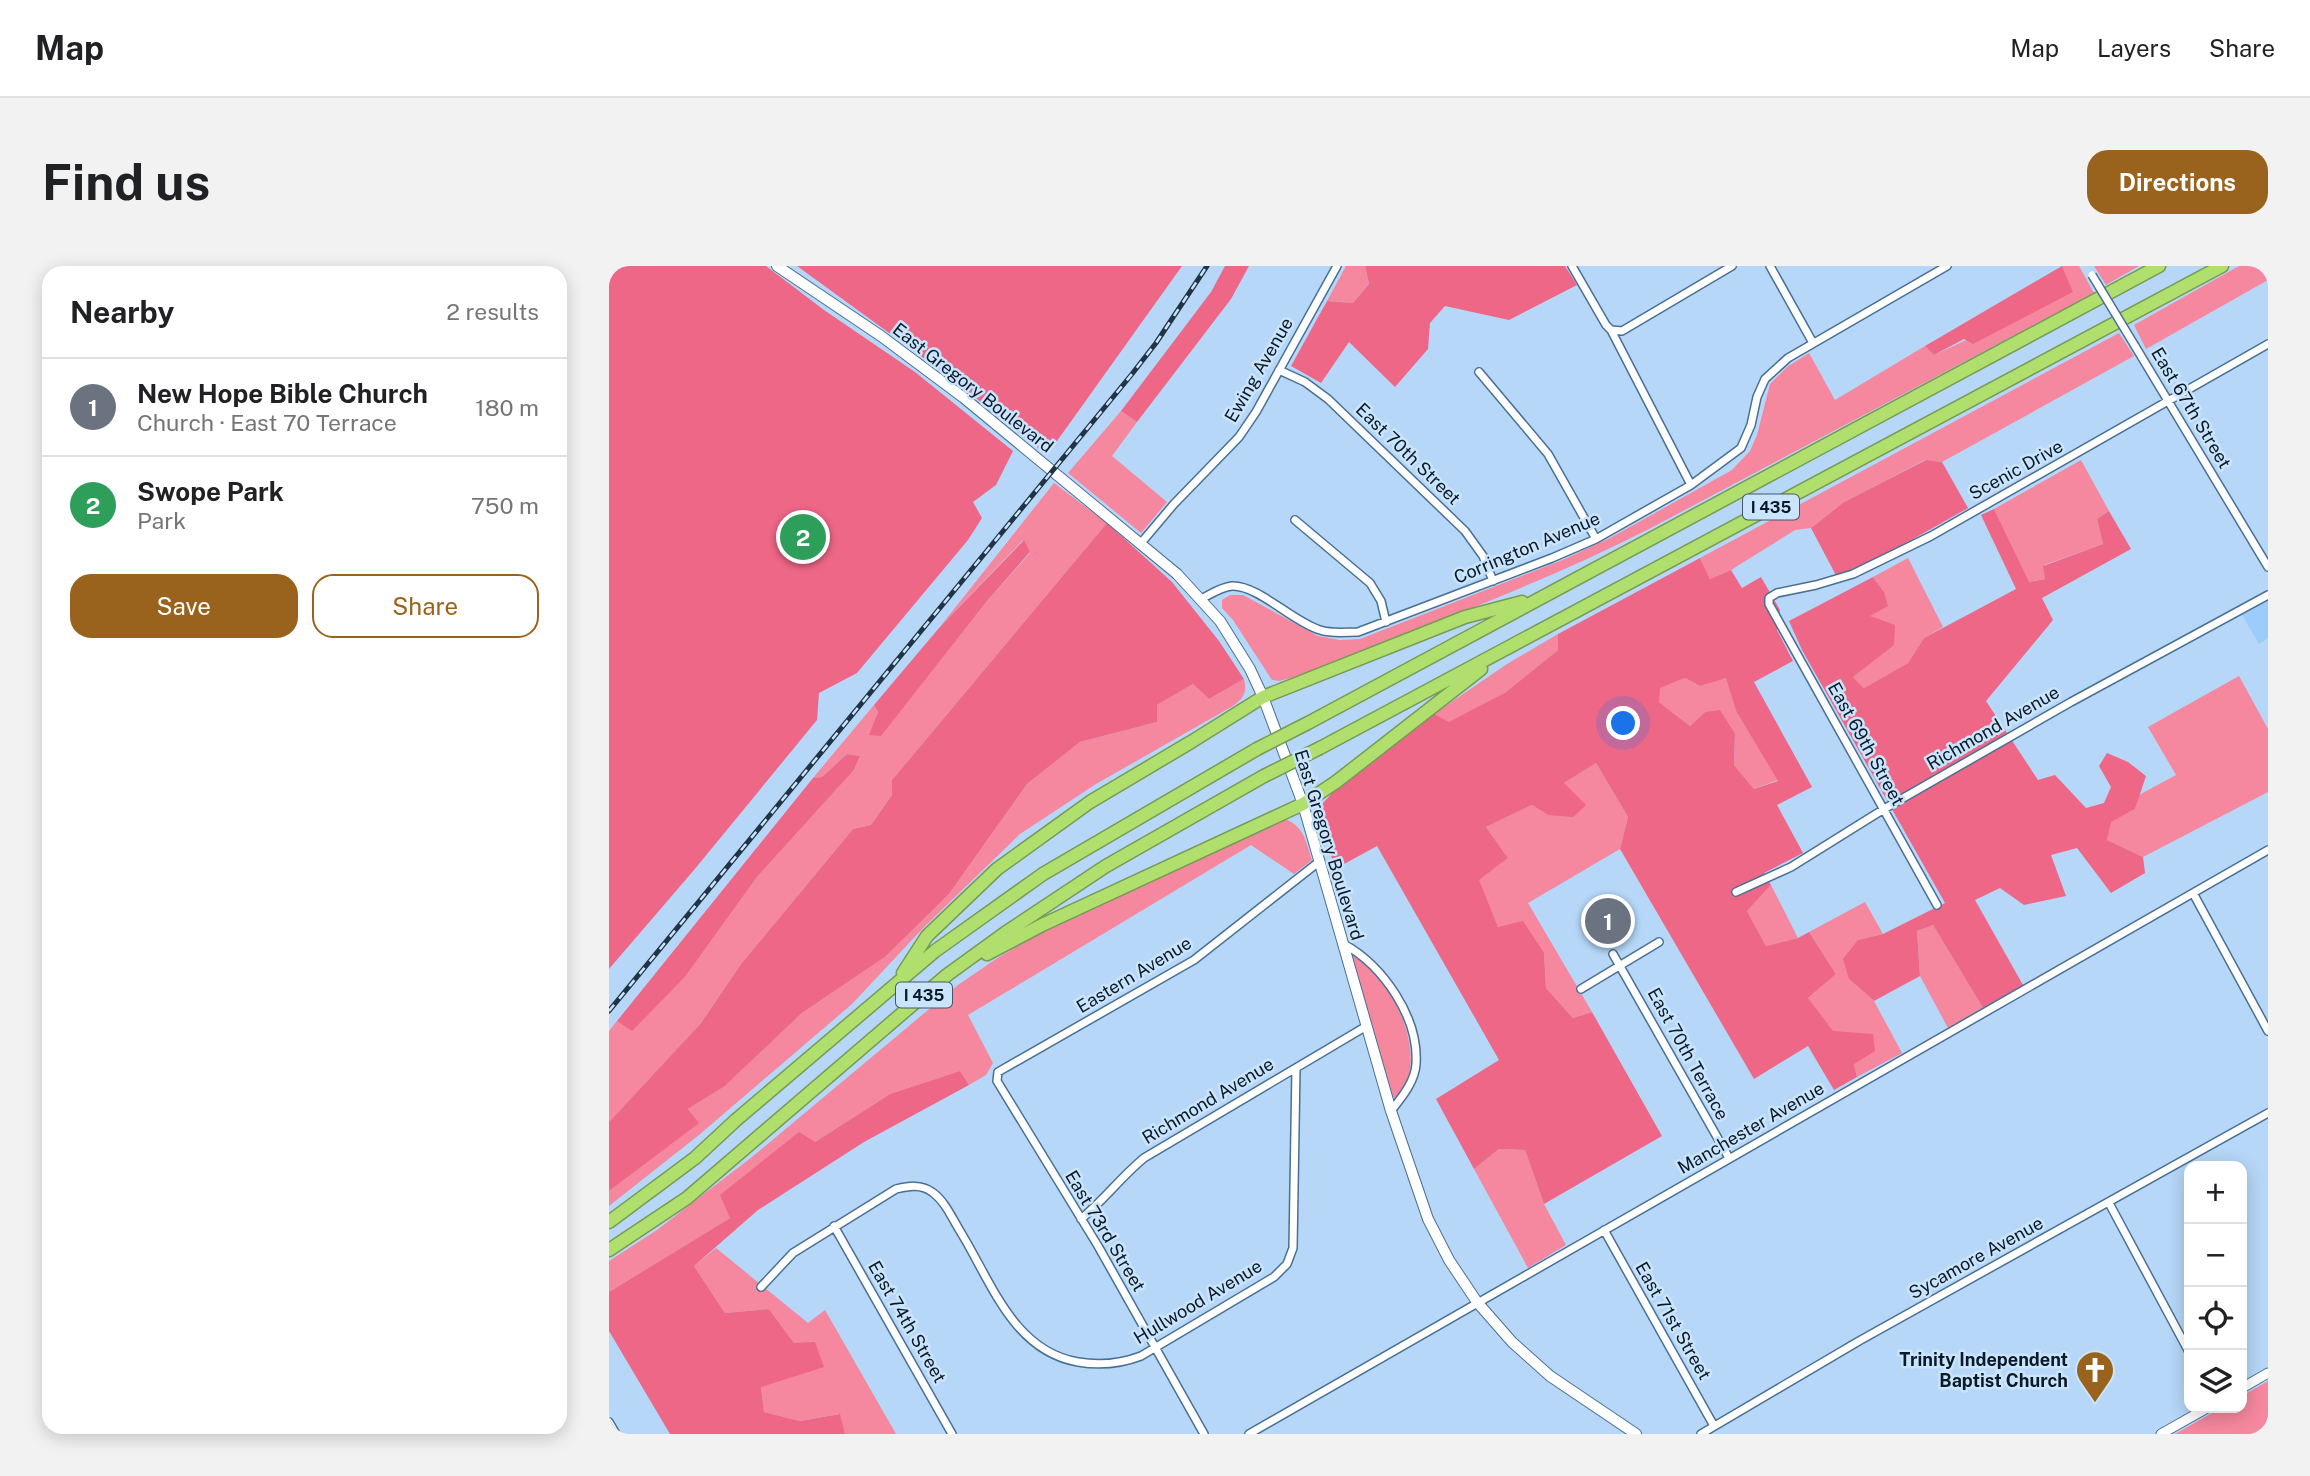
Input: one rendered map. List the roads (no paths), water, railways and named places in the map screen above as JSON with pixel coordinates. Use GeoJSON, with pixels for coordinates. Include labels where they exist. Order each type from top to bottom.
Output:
{"type":"FeatureCollection","features":[{"type":"Feature","properties":{"kind":"highway","name":"I 435"},"geometry":{"type":"LineString","coordinates":[[609,1222],[695,1158],[935,951],[1042,874],[1257,750],[2159,266]]}},
{"type":"Feature","properties":{"kind":"highway","name":"I 435"},"geometry":{"type":"LineString","coordinates":[[609,1250],[687,1198],[947,975],[1059,895],[1264,776],[2221,266]]}},
{"type":"Feature","properties":{"kind":"highway"},"geometry":{"type":"LineString","coordinates":[[895,985],[926,936],[997,869],[1090,802],[1263,697],[1465,617],[1543,597]]}},
{"type":"Feature","properties":{"kind":"highway"},"geometry":{"type":"LineString","coordinates":[[947,975],[1042,925],[1303,804],[1378,750],[1506,649]]}},
{"type":"Feature","properties":{"kind":"main road","name":"East Gregory Boulevard"},"geometry":{"type":"LineString","coordinates":[[777,266],[923,366],[1141,543],[1178,574],[1201,598],[1234,642],[1263,697],[1303,804],[1365,1027],[1428,1219],[1449,1260],[1477,1302],[1512,1342],[1550,1376],[1636,1434]]}},
{"type":"Feature","properties":{"kind":"street","name":"Ewing Avenue"},"geometry":{"type":"LineString","coordinates":[[1141,543],[1174,504],[1239,437],[1256,412],[1336,266]]}},
{"type":"Feature","properties":{"kind":"street"},"geometry":{"type":"LineString","coordinates":[[1572,266],[1606,325],[1612,330],[1691,485]]}},
{"type":"Feature","properties":{"kind":"street"},"geometry":{"type":"LineString","coordinates":[[1612,330],[1622,331],[1732,266]]}},
{"type":"Feature","properties":{"kind":"street"},"geometry":{"type":"LineString","coordinates":[[1770,266],[1813,343]]}},
{"type":"Feature","properties":{"kind":"street","name":"Corrington Avenue"},"geometry":{"type":"LineString","coordinates":[[1201,598],[1225,587],[1243,587],[1307,625],[1333,633],[1358,632],[1596,539],[1691,485],[1741,448],[1765,379],[1788,358],[1947,266]]}},
{"type":"Feature","properties":{"kind":"street","name":"East 67th Street"},"geometry":{"type":"LineString","coordinates":[[2087,266],[2268,567]]}},
{"type":"Feature","properties":{"kind":"street","name":"Scenic Drive"},"geometry":{"type":"LineString","coordinates":[[1769,598],[1777,593],[1853,574],[1931,536],[2268,344]]}},
{"type":"Feature","properties":{"kind":"street","name":"East 70th Street"},"geometry":{"type":"LineString","coordinates":[[1279,370],[1305,382],[1328,399],[1465,531],[1483,556],[1493,581]]}},
{"type":"Feature","properties":{"kind":"street"},"geometry":{"type":"LineString","coordinates":[[1479,372],[1548,454],[1596,539]]}},
{"type":"Feature","properties":{"kind":"street"},"geometry":{"type":"LineString","coordinates":[[1295,520],[1370,583],[1381,601],[1387,622]]}},
{"type":"Feature","properties":{"kind":"street","name":"Richmond Avenue"},"geometry":{"type":"LineString","coordinates":[[1736,892],[1791,867],[1884,809],[2071,702],[2268,595]]}},
{"type":"Feature","properties":{"kind":"street","name":"East 69th Street"},"geometry":{"type":"LineString","coordinates":[[1769,598],[1769,604],[1937,905]]}},
{"type":"Feature","properties":{"kind":"street","name":"Manchester Avenue"},"geometry":{"type":"LineString","coordinates":[[1249,1434],[2268,850]]}},
{"type":"Feature","properties":{"kind":"street","name":"Eastern Avenue"},"geometry":{"type":"LineString","coordinates":[[997,1081],[998,1072],[1194,960],[1320,861]]}},
{"type":"Feature","properties":{"kind":"street"},"geometry":{"type":"LineString","coordinates":[[2193,893],[2268,1031]]}},
{"type":"Feature","properties":{"kind":"street"},"geometry":{"type":"LineString","coordinates":[[1581,989],[1660,942]]}},
{"type":"Feature","properties":{"kind":"street"},"geometry":{"type":"LineString","coordinates":[[1343,944],[1359,953],[1386,978],[1413,1032],[1416,1065],[1408,1087],[1391,1111]]}},
{"type":"Feature","properties":{"kind":"street","name":"East 70th Terrace"},"geometry":{"type":"LineString","coordinates":[[1613,954],[1729,1158]]}},
{"type":"Feature","properties":{"kind":"street","name":"Richmond Avenue"},"geometry":{"type":"LineString","coordinates":[[1081,1219],[1144,1158],[1365,1027]]}},
{"type":"Feature","properties":{"kind":"street","name":"Hullwood Avenue"},"geometry":{"type":"LineString","coordinates":[[834,1227],[896,1189],[913,1186],[933,1192],[942,1201],[979,1261],[1009,1316],[1020,1331],[1036,1345],[1052,1355],[1075,1362],[1109,1364],[1127,1361],[1155,1348],[1274,1277],[1287,1264],[1293,1248],[1296,1068]]}},
{"type":"Feature","properties":{"kind":"street","name":"East 73rd Street"},"geometry":{"type":"LineString","coordinates":[[997,1081],[1081,1219],[1205,1434]]}},
{"type":"Feature","properties":{"kind":"street","name":"Sycamore Avenue"},"geometry":{"type":"LineString","coordinates":[[1702,1434],[1859,1341],[2268,1113]]}},
{"type":"Feature","properties":{"kind":"street"},"geometry":{"type":"LineString","coordinates":[[2109,1203],[2188,1350]]}},
{"type":"Feature","properties":{"kind":"street"},"geometry":{"type":"LineString","coordinates":[[761,1287],[793,1252],[834,1227]]}},
{"type":"Feature","properties":{"kind":"street","name":"East 74th Street"},"geometry":{"type":"LineString","coordinates":[[834,1227],[952,1434]]}},
{"type":"Feature","properties":{"kind":"street","name":"East 71st Street"},"geometry":{"type":"LineString","coordinates":[[1604,1230],[1714,1426]]}},
{"type":"Feature","properties":{"kind":"street"},"geometry":{"type":"LineString","coordinates":[[2247,1385],[2268,1373]]}},
{"type":"Feature","properties":{"kind":"street"},"geometry":{"type":"LineString","coordinates":[[2161,1434],[2198,1413]]}},
{"type":"Feature","properties":{"kind":"street"},"geometry":{"type":"LineString","coordinates":[[609,1422],[616,1434]]}},
{"type":"Feature","properties":{"kind":"railway"},"geometry":{"type":"LineString","coordinates":[[609,1011],[1132,374],[1207,266]]}},
{"type":"Feature","properties":{"kind":"place","name":"Swope Park"},"geometry":{"type":"Point","coordinates":[803,537]}},
{"type":"Feature","properties":{"kind":"place","name":"New Hope Bible Church"},"geometry":{"type":"Point","coordinates":[1608,921]}},
{"type":"Feature","properties":{"kind":"place","name":"Trinity Independent Baptist Church"},"geometry":{"type":"Point","coordinates":[2095,1404]}}]}
